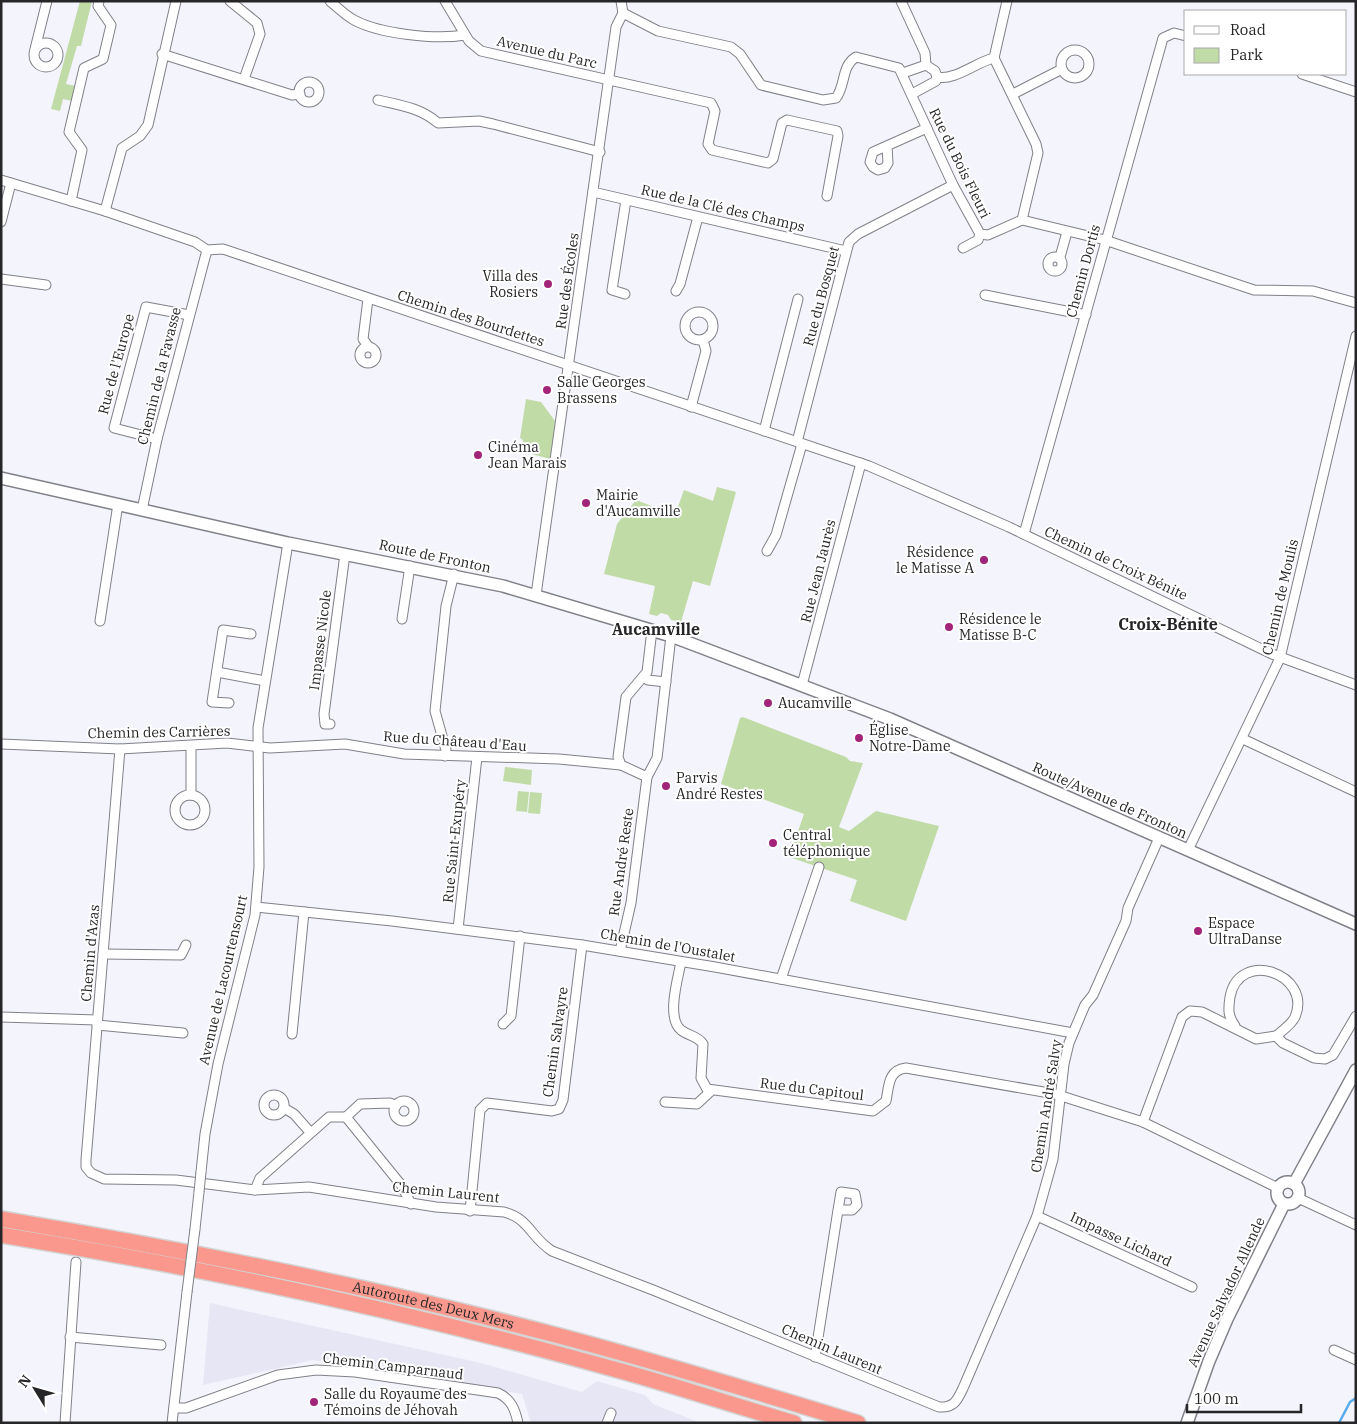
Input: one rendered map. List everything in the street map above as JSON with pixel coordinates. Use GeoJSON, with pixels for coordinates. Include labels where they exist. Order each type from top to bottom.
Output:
{"type":"FeatureCollection","features":[{"type":"Feature","properties":{"kind":"highway","name":"Autoroute des Deux Mers"},"geometry":{"type":"LineString","coordinates":[[1,1219],[202,1254],[323,1279],[552,1334],[858,1423]]}},
{"type":"Feature","properties":{"kind":"highway","name":"Autoroute des Deux Mers"},"geometry":{"type":"LineString","coordinates":[[1,1235],[311,1294],[548,1351],[794,1423]]}},
{"type":"Feature","properties":{"kind":"main road","name":"Route de Fronton"},"geometry":{"type":"LineString","coordinates":[[1,478],[288,543],[454,574],[536,595],[671,636],[852,704]]}},
{"type":"Feature","properties":{"kind":"main road","name":"Route/Avenue de Fronton"},"geometry":{"type":"LineString","coordinates":[[852,704],[1356,924]]}},
{"type":"Feature","properties":{"kind":"main road"},"geometry":{"type":"LineString","coordinates":[[1294,1184],[1352,1086],[1356,1070]]}},
{"type":"Feature","properties":{"kind":"main road"},"geometry":{"type":"LineString","coordinates":[[1284,1183],[1294,1184],[1298,1190],[1298,1198],[1291,1204],[1284,1204],[1277,1195],[1278,1188],[1284,1183]]}},
{"type":"Feature","properties":{"kind":"main road","name":"Avenue Salvador Allende"},"geometry":{"type":"LineString","coordinates":[[1186,1423],[1208,1361],[1284,1204]]}},
{"type":"Feature","properties":{"kind":"street"},"geometry":{"type":"LineString","coordinates":[[35,50],[47,1]]}},
{"type":"Feature","properties":{"kind":"street"},"geometry":{"type":"LineString","coordinates":[[72,201],[82,150],[69,132],[84,68],[103,59],[112,25],[98,6],[99,1]]}},
{"type":"Feature","properties":{"kind":"street"},"geometry":{"type":"LineString","coordinates":[[105,212],[122,148],[140,136],[148,125],[162,54],[176,1]]}},
{"type":"Feature","properties":{"kind":"street"},"geometry":{"type":"LineString","coordinates":[[230,1],[257,23],[259,28],[260,34],[244,79]]}},
{"type":"Feature","properties":{"kind":"street"},"geometry":{"type":"LineString","coordinates":[[330,1],[347,16],[370,26],[427,38],[465,35]]}},
{"type":"Feature","properties":{"kind":"street","name":"Avenue du Parc"},"geometry":{"type":"LineString","coordinates":[[445,1],[465,35],[481,51],[711,103],[715,111],[708,144],[712,150],[768,163],[773,159],[782,123],[787,120],[837,131],[838,136],[826,196]]}},
{"type":"Feature","properties":{"kind":"street","name":"Rue des Écoles"},"geometry":{"type":"LineString","coordinates":[[536,595],[600,152],[608,80],[616,27],[623,13],[621,1]]}},
{"type":"Feature","properties":{"kind":"street"},"geometry":{"type":"LineString","coordinates":[[900,1],[925,53],[926,65]]}},
{"type":"Feature","properties":{"kind":"street"},"geometry":{"type":"LineString","coordinates":[[1008,1],[994,58],[1013,94],[1036,144],[1038,153],[1022,220],[1105,240],[1254,290],[1313,291],[1356,303]]}},
{"type":"Feature","properties":{"kind":"street"},"geometry":{"type":"LineString","coordinates":[[623,13],[658,31],[731,47],[740,54],[760,85],[823,100],[836,98],[839,94],[847,66],[856,57],[894,65],[902,73],[926,65]]}},
{"type":"Feature","properties":{"kind":"street","name":"Chemin Dortis"},"geometry":{"type":"LineString","coordinates":[[1024,534],[1163,38],[1174,33],[1184,36]]}},
{"type":"Feature","properties":{"kind":"street"},"geometry":{"type":"LineString","coordinates":[[162,54],[292,95],[300,94]]}},
{"type":"Feature","properties":{"kind":"street"},"geometry":{"type":"LineString","coordinates":[[937,77],[949,77],[981,61],[994,58]]}},
{"type":"Feature","properties":{"kind":"street"},"geometry":{"type":"LineString","coordinates":[[912,94],[936,81],[935,71],[926,65]]}},
{"type":"Feature","properties":{"kind":"street"},"geometry":{"type":"LineString","coordinates":[[1013,94],[1062,69]]}},
{"type":"Feature","properties":{"kind":"street","name":"Rue du Bois Fleuri"},"geometry":{"type":"LineString","coordinates":[[902,73],[953,185],[980,234],[988,235],[1022,220]]}},
{"type":"Feature","properties":{"kind":"street"},"geometry":{"type":"LineString","coordinates":[[1305,75],[1356,92]]}},
{"type":"Feature","properties":{"kind":"street"},"geometry":{"type":"LineString","coordinates":[[378,100],[416,109],[429,116],[438,124],[479,122],[493,124],[600,152]]}},
{"type":"Feature","properties":{"kind":"street"},"geometry":{"type":"LineString","coordinates":[[887,146],[927,128]]}},
{"type":"Feature","properties":{"kind":"street"},"geometry":{"type":"LineString","coordinates":[[1,180],[11,183],[1,222]]}},
{"type":"Feature","properties":{"kind":"street","name":"Chemin des Bourdettes"},"geometry":{"type":"LineString","coordinates":[[11,183],[195,242],[207,250],[223,249],[861,463],[921,488]]}},
{"type":"Feature","properties":{"kind":"street","name":"Rue du Bosquet"},"geometry":{"type":"LineString","coordinates":[[767,551],[776,535],[849,242],[858,234],[953,185]]}},
{"type":"Feature","properties":{"kind":"street","name":"Rue de la Clé des Champs"},"geometry":{"type":"LineString","coordinates":[[593,192],[846,252]]}},
{"type":"Feature","properties":{"kind":"street"},"geometry":{"type":"LineString","coordinates":[[625,294],[612,290],[626,200]]}},
{"type":"Feature","properties":{"kind":"street"},"geometry":{"type":"LineString","coordinates":[[676,291],[680,284],[698,217]]}},
{"type":"Feature","properties":{"kind":"street"},"geometry":{"type":"LineString","coordinates":[[1060,257],[1066,232]]}},
{"type":"Feature","properties":{"kind":"street"},"geometry":{"type":"LineString","coordinates":[[963,248],[978,240],[980,234]]}},
{"type":"Feature","properties":{"kind":"street","name":"Chemin de la Favasse"},"geometry":{"type":"LineString","coordinates":[[142,510],[157,439],[207,250]]}},
{"type":"Feature","properties":{"kind":"street"},"geometry":{"type":"LineString","coordinates":[[1,279],[46,285]]}},
{"type":"Feature","properties":{"kind":"street"},"geometry":{"type":"LineString","coordinates":[[985,295],[1086,315]]}},
{"type":"Feature","properties":{"kind":"street"},"geometry":{"type":"LineString","coordinates":[[368,299],[363,339],[368,346]]}},
{"type":"Feature","properties":{"kind":"street"},"geometry":{"type":"LineString","coordinates":[[764,431],[798,299]]}},
{"type":"Feature","properties":{"kind":"street","name":"Rue de l'Europe"},"geometry":{"type":"LineString","coordinates":[[157,439],[114,428],[146,307],[189,315]]}},
{"type":"Feature","properties":{"kind":"street","name":"Chemin de Moulis"},"geometry":{"type":"LineString","coordinates":[[1188,850],[1243,739],[1280,658],[1356,336]]}},
{"type":"Feature","properties":{"kind":"street"},"geometry":{"type":"LineString","coordinates":[[691,406],[706,350],[703,340]]}},
{"type":"Feature","properties":{"kind":"street","name":"Rue Jean Jaurès"},"geometry":{"type":"LineString","coordinates":[[802,685],[861,463]]}},
{"type":"Feature","properties":{"kind":"street","name":"Chemin de Croix Bénite"},"geometry":{"type":"LineString","coordinates":[[921,488],[1024,534],[1280,658],[1356,685]]}},
{"type":"Feature","properties":{"kind":"street"},"geometry":{"type":"LineString","coordinates":[[100,621],[118,504]]}},
{"type":"Feature","properties":{"kind":"street","name":"Avenue de Lacourtensourt"},"geometry":{"type":"LineString","coordinates":[[172,1423],[205,1134],[218,1064],[256,906],[260,809],[258,746],[265,681],[288,543]]}},
{"type":"Feature","properties":{"kind":"street","name":"Impasse Nicole"},"geometry":{"type":"LineString","coordinates":[[330,724],[325,724],[324,714],[345,554]]}},
{"type":"Feature","properties":{"kind":"street"},"geometry":{"type":"LineString","coordinates":[[402,619],[410,566]]}},
{"type":"Feature","properties":{"kind":"street"},"geometry":{"type":"LineString","coordinates":[[445,756],[446,750],[434,711],[446,606],[454,574]]}},
{"type":"Feature","properties":{"kind":"street"},"geometry":{"type":"LineString","coordinates":[[229,703],[212,702],[222,630],[251,634]]}},
{"type":"Feature","properties":{"kind":"street"},"geometry":{"type":"LineString","coordinates":[[621,765],[618,757],[625,704],[629,692],[647,672],[652,630]]}},
{"type":"Feature","properties":{"kind":"street","name":"Rue André Reste"},"geometry":{"type":"LineString","coordinates":[[620,951],[631,903],[647,777],[657,758],[671,636]]}},
{"type":"Feature","properties":{"kind":"street"},"geometry":{"type":"LineString","coordinates":[[217,672],[265,681]]}},
{"type":"Feature","properties":{"kind":"street"},"geometry":{"type":"LineString","coordinates":[[643,677],[648,680],[666,682]]}},
{"type":"Feature","properties":{"kind":"street"},"geometry":{"type":"LineString","coordinates":[[1243,739],[1356,792]]}},
{"type":"Feature","properties":{"kind":"street","name":"Chemin des Carrières"},"geometry":{"type":"LineString","coordinates":[[1,744],[120,749],[227,743],[258,746]]}},
{"type":"Feature","properties":{"kind":"street","name":"Rue du Château d'Eau"},"geometry":{"type":"LineString","coordinates":[[258,746],[270,748],[345,744],[391,753],[559,759],[621,765],[647,777]]}},
{"type":"Feature","properties":{"kind":"street"},"geometry":{"type":"LineString","coordinates":[[191,746],[191,795]]}},
{"type":"Feature","properties":{"kind":"street","name":"Chemin d'Azas"},"geometry":{"type":"LineString","coordinates":[[86,1160],[120,749]]}},
{"type":"Feature","properties":{"kind":"street","name":"Rue Saint-Exupéry"},"geometry":{"type":"LineString","coordinates":[[458,928],[477,757]]}},
{"type":"Feature","properties":{"kind":"street","name":"Chemin André Salvy"},"geometry":{"type":"LineString","coordinates":[[951,1406],[956,1402],[964,1386],[1037,1216],[1053,1159],[1064,1064],[1073,1033],[1085,1005],[1093,995],[1158,838]]}},
{"type":"Feature","properties":{"kind":"street"},"geometry":{"type":"LineString","coordinates":[[781,979],[820,867]]}},
{"type":"Feature","properties":{"kind":"street","name":"Chemin de l'Oustalet"},"geometry":{"type":"LineString","coordinates":[[256,906],[458,928],[582,945],[781,979],[1073,1033]]}},
{"type":"Feature","properties":{"kind":"street"},"geometry":{"type":"LineString","coordinates":[[292,1034],[304,912]]}},
{"type":"Feature","properties":{"kind":"street"},"geometry":{"type":"LineString","coordinates":[[503,1024],[511,1016],[520,936]]}},
{"type":"Feature","properties":{"kind":"street"},"geometry":{"type":"LineString","coordinates":[[103,954],[181,955],[186,945]]}},
{"type":"Feature","properties":{"kind":"street","name":"Chemin Salvayre"},"geometry":{"type":"LineString","coordinates":[[470,1210],[480,1110],[487,1103],[552,1111],[559,1109],[563,1100],[582,945]]}},
{"type":"Feature","properties":{"kind":"street"},"geometry":{"type":"LineString","coordinates":[[665,1102],[698,1104],[712,1090],[703,1085],[700,1078],[703,1044],[696,1037],[679,1029],[674,1021],[673,1011],[681,962]]}},
{"type":"Feature","properties":{"kind":"street"},"geometry":{"type":"LineString","coordinates":[[1143,1122],[1182,1017],[1190,1011],[1202,1012],[1235,1026],[1256,1039],[1276,1036],[1295,1017],[1297,1004],[1294,990],[1285,978],[1273,972],[1259,969],[1245,975],[1236,983],[1231,993],[1228,1011],[1235,1026]]}},
{"type":"Feature","properties":{"kind":"street"},"geometry":{"type":"LineString","coordinates":[[1276,1036],[1283,1043],[1314,1058],[1325,1059],[1333,1055],[1356,1016]]}},
{"type":"Feature","properties":{"kind":"street"},"geometry":{"type":"LineString","coordinates":[[1,1017],[97,1022],[183,1033]]}},
{"type":"Feature","properties":{"kind":"street","name":"Rue du Capitoul"},"geometry":{"type":"LineString","coordinates":[[712,1090],[873,1111],[886,1101],[891,1076],[899,1069],[906,1068],[1061,1096]]}},
{"type":"Feature","properties":{"kind":"street"},"geometry":{"type":"LineString","coordinates":[[1061,1096],[1143,1122],[1278,1188]]}},
{"type":"Feature","properties":{"kind":"street"},"geometry":{"type":"LineString","coordinates":[[346,1118],[360,1104],[390,1103],[396,1106]]}},
{"type":"Feature","properties":{"kind":"street"},"geometry":{"type":"LineString","coordinates":[[284,1108],[294,1114],[310,1132]]}},
{"type":"Feature","properties":{"kind":"street"},"geometry":{"type":"LineString","coordinates":[[255,1190],[260,1178],[306,1139],[310,1132],[329,1117],[346,1118],[402,1186],[411,1204]]}},
{"type":"Feature","properties":{"kind":"street","name":"Chemin Laurent"},"geometry":{"type":"LineString","coordinates":[[86,1160],[86,1167],[91,1173],[104,1179],[176,1180],[255,1190],[309,1186],[411,1204],[515,1215],[522,1220],[540,1244],[552,1251],[653,1290],[932,1405],[951,1406]]}},
{"type":"Feature","properties":{"kind":"street"},"geometry":{"type":"LineString","coordinates":[[1298,1198],[1356,1225]]}},
{"type":"Feature","properties":{"kind":"street"},"geometry":{"type":"LineString","coordinates":[[815,1357],[838,1210]]}},
{"type":"Feature","properties":{"kind":"street","name":"Impasse Lichard"},"geometry":{"type":"LineString","coordinates":[[1037,1216],[1192,1287]]}},
{"type":"Feature","properties":{"kind":"street"},"geometry":{"type":"LineString","coordinates":[[64,1423],[76,1262]]}},
{"type":"Feature","properties":{"kind":"street"},"geometry":{"type":"LineString","coordinates":[[70,1337],[161,1345]]}},
{"type":"Feature","properties":{"kind":"street"},"geometry":{"type":"LineString","coordinates":[[1334,1350],[1356,1360]]}},
{"type":"Feature","properties":{"kind":"street","name":"Chemin Camparnaud"},"geometry":{"type":"LineString","coordinates":[[174,1403],[186,1408],[192,1404],[278,1375],[300,1371],[335,1371],[498,1393],[513,1406],[518,1423]]}},
{"type":"Feature","properties":{"kind":"street"},"geometry":{"type":"LineString","coordinates":[[607,1423],[611,1413]]}},
{"type":"Feature","properties":{"kind":"shaded area"},"geometry":{"type":"Polygon","coordinates":[[[210,1303],[481,1363],[582,1392],[597,1381],[645,1395],[653,1404],[701,1423],[531,1423],[522,1394],[313,1360],[203,1385],[210,1303]]]}},
{"type":"Feature","properties":{"kind":"green space"},"geometry":{"type":"Polygon","coordinates":[[[80,1],[92,1],[81,46],[77,46],[66,84],[76,86],[72,101],[63,99],[60,111],[51,109],[80,1]]]}},
{"type":"Feature","properties":{"kind":"green space"},"geometry":{"type":"Polygon","coordinates":[[[526,399],[541,402],[555,421],[550,459],[521,451],[523,440],[520,438],[526,399]]]}},
{"type":"Feature","properties":{"kind":"green space"},"geometry":{"type":"Polygon","coordinates":[[[717,487],[736,492],[710,586],[693,581],[681,622],[671,620],[668,615],[661,613],[657,616],[649,614],[655,586],[604,574],[617,524],[636,500],[675,515],[684,490],[713,501],[717,487]]]}},
{"type":"Feature","properties":{"kind":"green space"},"geometry":{"type":"Polygon","coordinates":[[[743,717],[846,757],[850,761],[863,763],[839,827],[849,831],[876,811],[939,826],[906,921],[850,901],[857,880],[789,857],[804,814],[721,784],[740,718],[743,717]]]}},
{"type":"Feature","properties":{"kind":"green space"},"geometry":{"type":"Polygon","coordinates":[[[505,767],[532,770],[531,785],[503,781],[505,767]]]}},
{"type":"Feature","properties":{"kind":"green space"},"geometry":{"type":"Polygon","coordinates":[[[518,791],[529,792],[527,812],[516,811],[518,791]]]}},
{"type":"Feature","properties":{"kind":"green space"},"geometry":{"type":"Polygon","coordinates":[[[530,792],[542,793],[540,814],[528,813],[530,792]]]}},
{"type":"Feature","properties":{"kind":"waterway"},"geometry":{"type":"LineString","coordinates":[[1339,1423],[1350,1402],[1356,1398]]}},
{"type":"Feature","properties":{"kind":"place","name":"Villa des Rosiers"},"geometry":{"type":"Point","coordinates":[548,284]}},
{"type":"Feature","properties":{"kind":"place","name":"Salle Georges Brassens"},"geometry":{"type":"Point","coordinates":[547,390]}},
{"type":"Feature","properties":{"kind":"place","name":"Cinéma Jean Marais"},"geometry":{"type":"Point","coordinates":[478,455]}},
{"type":"Feature","properties":{"kind":"place","name":"Mairie d'Aucamville"},"geometry":{"type":"Point","coordinates":[586,503]}},
{"type":"Feature","properties":{"kind":"place","name":"Résidence le Matisse A"},"geometry":{"type":"Point","coordinates":[984,560]}},
{"type":"Feature","properties":{"kind":"place","name":"Résidence le Matisse B-C"},"geometry":{"type":"Point","coordinates":[949,627]}},
{"type":"Feature","properties":{"kind":"place","name":"Aucamville"},"geometry":{"type":"Point","coordinates":[768,703]}},
{"type":"Feature","properties":{"kind":"place","name":"Église Notre-Dame"},"geometry":{"type":"Point","coordinates":[859,738]}},
{"type":"Feature","properties":{"kind":"place","name":"Parvis André Restes"},"geometry":{"type":"Point","coordinates":[666,786]}},
{"type":"Feature","properties":{"kind":"place","name":"Central téléphonique"},"geometry":{"type":"Point","coordinates":[773,843]}},
{"type":"Feature","properties":{"kind":"place","name":"Espace UltraDanse"},"geometry":{"type":"Point","coordinates":[1198,931]}},
{"type":"Feature","properties":{"kind":"place","name":"Salle du Royaume des Témoins de Jéhovah"},"geometry":{"type":"Point","coordinates":[314,1402]}},
{"type":"Feature","properties":{"kind":"district","name":"Croix-Bénite"},"geometry":{"type":"Point","coordinates":[1168,624]}},
{"type":"Feature","properties":{"kind":"district","name":"Aucamville"},"geometry":{"type":"Point","coordinates":[656,629]}}]}
